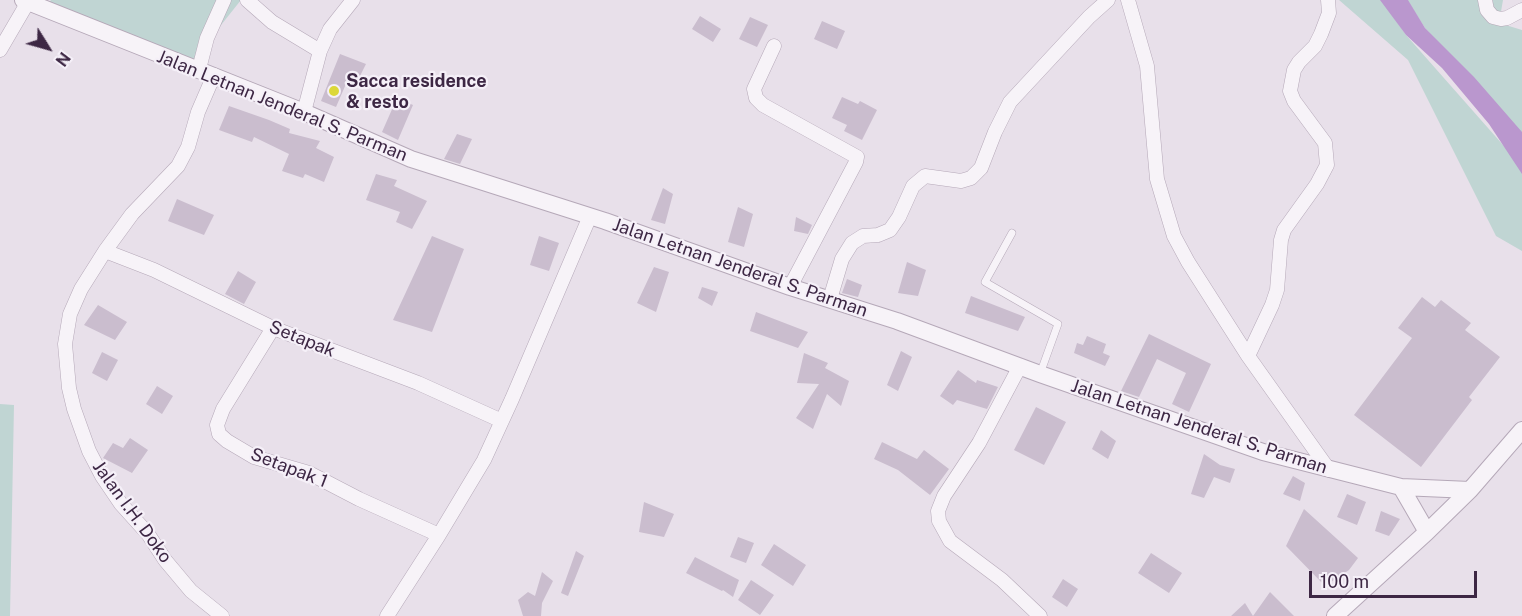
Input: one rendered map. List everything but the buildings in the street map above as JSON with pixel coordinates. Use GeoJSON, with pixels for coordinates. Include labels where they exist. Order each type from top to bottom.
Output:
{"type":"FeatureCollection","features":[{"type":"Feature","properties":{"kind":"street"},"geometry":{"type":"LineString","coordinates":[[206,72],[210,30],[224,0]]}},
{"type":"Feature","properties":{"kind":"street"},"geometry":{"type":"LineString","coordinates":[[247,0],[267,18],[320,51]]}},
{"type":"Feature","properties":{"kind":"street"},"geometry":{"type":"LineString","coordinates":[[304,112],[320,51],[330,29],[353,0]]}},
{"type":"Feature","properties":{"kind":"street"},"geometry":{"type":"LineString","coordinates":[[830,299],[842,259],[852,243],[863,236],[879,236],[890,231],[913,186],[925,176],[961,181],[971,178],[981,168],[1010,102],[1089,17],[1108,0]]}},
{"type":"Feature","properties":{"kind":"street"},"geometry":{"type":"LineString","coordinates":[[1128,0],[1147,66],[1157,179],[1174,236],[1248,356],[1329,470]]}},
{"type":"Feature","properties":{"kind":"street"},"geometry":{"type":"LineString","coordinates":[[1248,356],[1277,290],[1281,240],[1284,230],[1317,184],[1327,165],[1325,143],[1294,102],[1290,91],[1294,70],[1315,46],[1321,34],[1329,13],[1328,0]]}},
{"type":"Feature","properties":{"kind":"street"},"geometry":{"type":"LineString","coordinates":[[1485,0],[1487,10],[1493,17],[1508,18],[1522,10]]}},
{"type":"Feature","properties":{"kind":"street"},"geometry":{"type":"LineString","coordinates":[[0,50],[26,1]]}},
{"type":"Feature","properties":{"kind":"street","name":"Jalan Letnan Jenderal S. Parman"},"geometry":{"type":"LineString","coordinates":[[26,1],[304,112],[411,159],[590,216],[1263,452],[1401,487],[1470,489]]}},
{"type":"Feature","properties":{"kind":"street"},"geometry":{"type":"LineString","coordinates":[[774,46],[754,89],[756,99],[856,157],[856,162],[790,287]]}},
{"type":"Feature","properties":{"kind":"street","name":"Jalan I.H. Doko"},"geometry":{"type":"LineString","coordinates":[[206,72],[188,147],[178,166],[132,214],[105,250],[81,289],[70,314],[65,344],[69,388],[74,409],[89,451],[102,476],[121,504],[191,591],[222,616]]}},
{"type":"Feature","properties":{"kind":"street"},"geometry":{"type":"LineString","coordinates":[[387,616],[484,460],[590,216]]}},
{"type":"Feature","properties":{"kind":"street","name":"Setapak"},"geometry":{"type":"LineString","coordinates":[[105,250],[154,270],[273,328],[418,383],[502,421]]}},
{"type":"Feature","properties":{"kind":"street","name":"Setapak 1"},"geometry":{"type":"LineString","coordinates":[[273,328],[223,409],[217,425],[219,434],[254,457],[309,473],[359,499],[439,535]]}},
{"type":"Feature","properties":{"kind":"street"},"geometry":{"type":"LineString","coordinates":[[1020,366],[979,443],[944,496],[938,511],[939,521],[950,541],[1002,580],[1040,616]]}},
{"type":"Feature","properties":{"kind":"street"},"geometry":{"type":"LineString","coordinates":[[1335,616],[1427,532],[1470,489],[1522,430]]}},
{"type":"Feature","properties":{"kind":"street"},"geometry":{"type":"LineString","coordinates":[[1401,487],[1427,532]]}},
{"type":"Feature","properties":{"kind":"lane"},"geometry":{"type":"LineString","coordinates":[[1012,233],[985,282],[1058,324],[1040,374]]}},
{"type":"Feature","properties":{"kind":"shaded area"},"geometry":{"type":"Polygon","coordinates":[[[51,0],[241,0],[186,69],[40,14],[51,0]]]}},
{"type":"Feature","properties":{"kind":"shaded area"},"geometry":{"type":"Polygon","coordinates":[[[1339,0],[1382,0],[1406,35],[1503,145],[1522,162],[1522,251],[1496,236],[1408,60],[1339,0]]]}},
{"type":"Feature","properties":{"kind":"shaded area"},"geometry":{"type":"Polygon","coordinates":[[[1380,0],[1408,0],[1425,28],[1474,77],[1522,132],[1522,174],[1489,124],[1442,68],[1406,35],[1380,0]]]}},
{"type":"Feature","properties":{"kind":"shaded area"},"geometry":{"type":"Polygon","coordinates":[[[1407,0],[1503,0],[1499,23],[1522,30],[1522,134],[1425,28],[1407,0]]]}},
{"type":"Feature","properties":{"kind":"shaded area"},"geometry":{"type":"Polygon","coordinates":[[[0,404],[14,405],[10,616],[0,616],[0,404]]]}},
{"type":"Feature","properties":{"kind":"place","name":"Sacca residence & resto"},"geometry":{"type":"Point","coordinates":[334,91]}}]}
